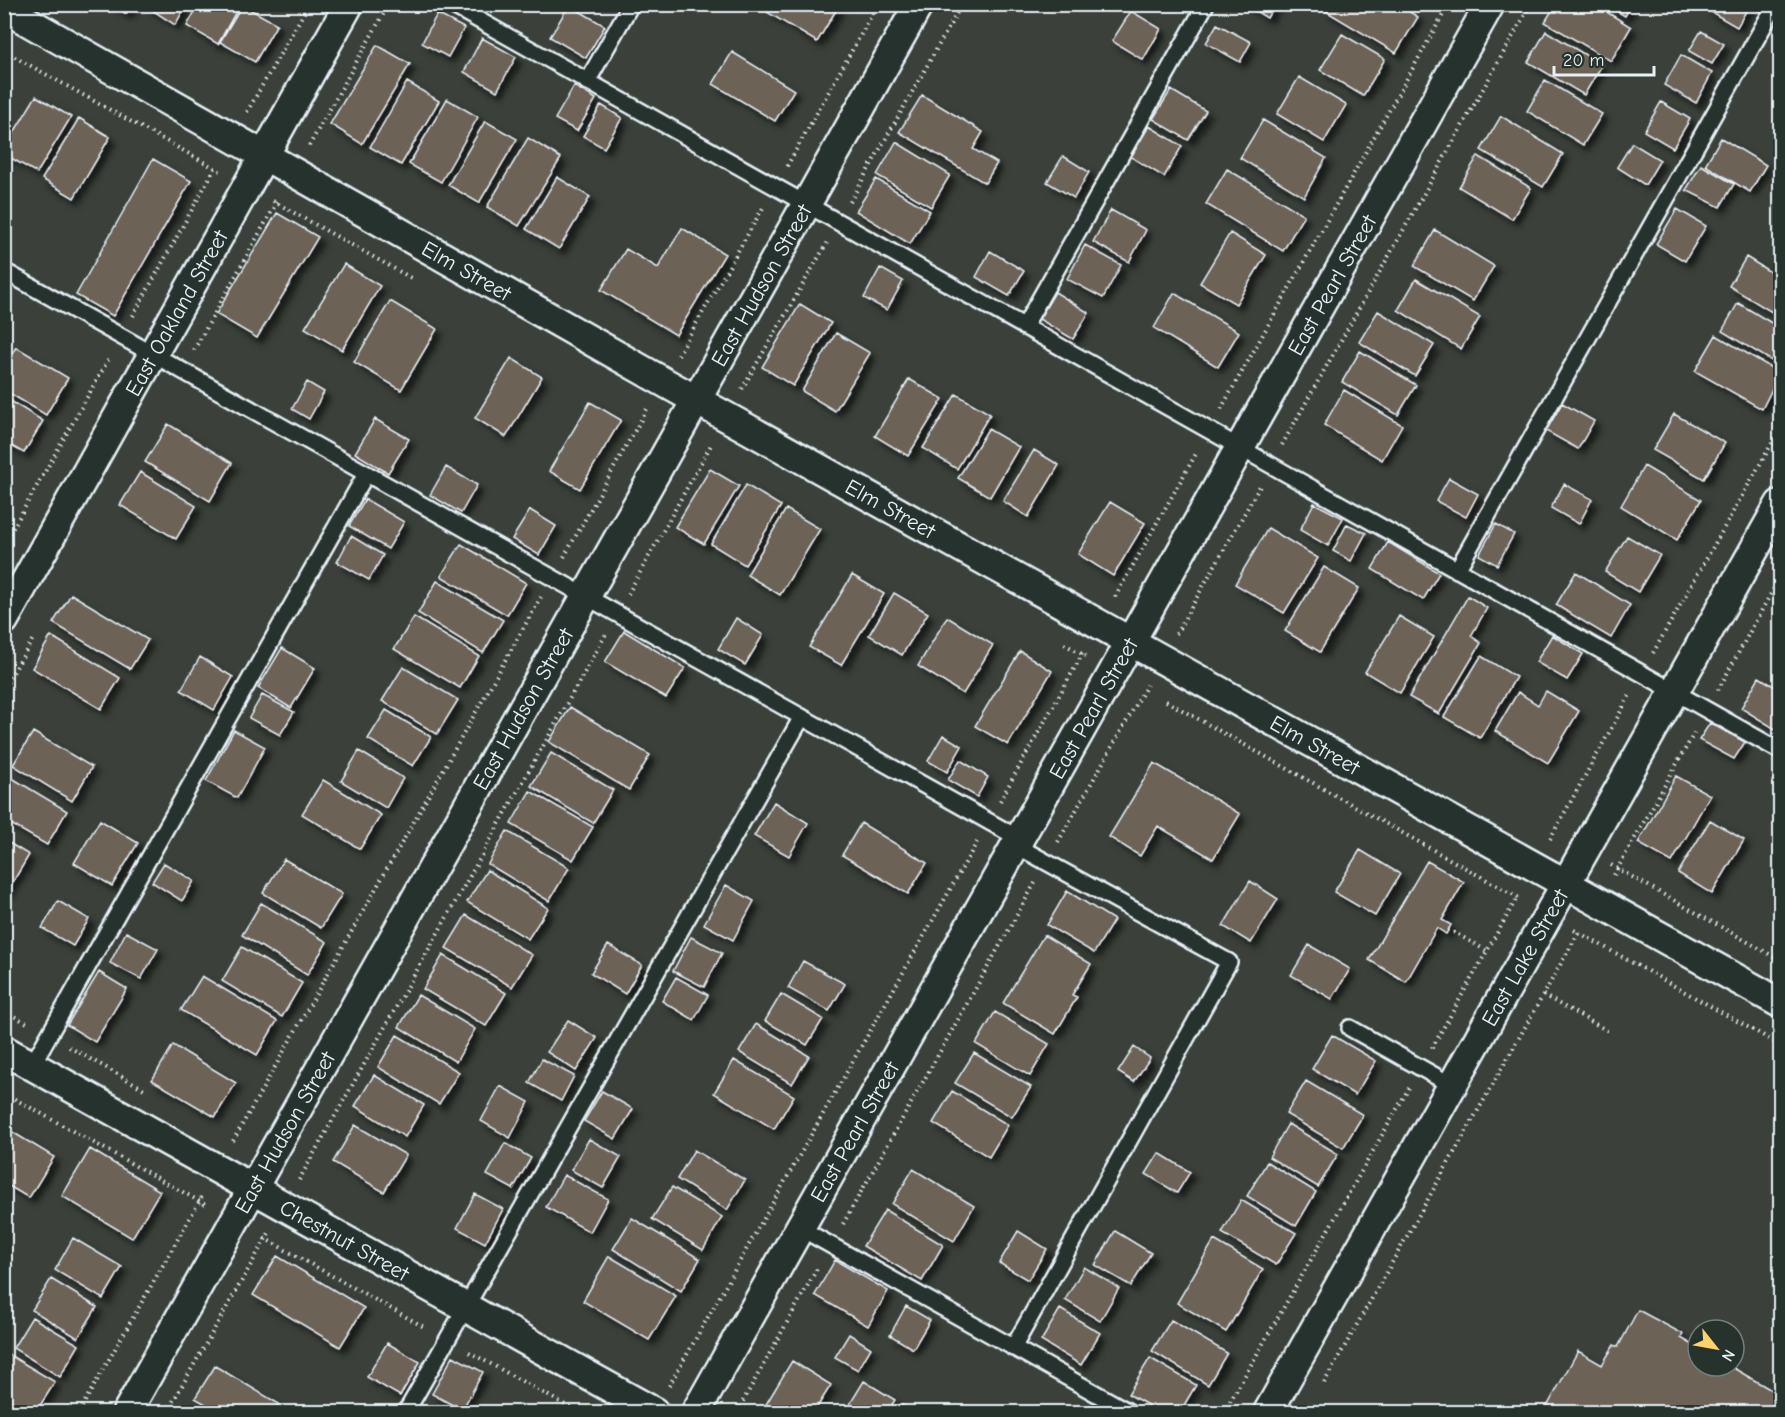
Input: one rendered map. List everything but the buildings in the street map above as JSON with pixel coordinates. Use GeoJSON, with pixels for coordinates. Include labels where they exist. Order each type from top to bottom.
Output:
{"type":"FeatureCollection","features":[{"type":"Feature","properties":{"kind":"street","name":"East Oakland Street"},"geometry":{"type":"LineString","coordinates":[[4,620],[349,4]]}},
{"type":"Feature","properties":{"kind":"street","name":"East Hudson Street"},"geometry":{"type":"LineString","coordinates":[[127,1413],[698,401],[919,4]]}},
{"type":"Feature","properties":{"kind":"street","name":"East Pearl Street"},"geometry":{"type":"LineString","coordinates":[[696,1413],[1490,4]]}},
{"type":"Feature","properties":{"kind":"street","name":"Elm Street"},"geometry":{"type":"LineString","coordinates":[[4,8],[726,417],[1780,1003]]}},
{"type":"Feature","properties":{"kind":"street","name":"East Lake Street"},"geometry":{"type":"LineString","coordinates":[[1268,1413],[1780,504]]}},
{"type":"Feature","properties":{"kind":"street","name":"Chestnut Street"},"geometry":{"type":"LineString","coordinates":[[4,1050],[654,1412]]}},
{"type":"Feature","properties":{"kind":"lane"},"geometry":{"type":"LineString","coordinates":[[450,4],[1780,752]]}},
{"type":"Feature","properties":{"kind":"lane"},"geometry":{"type":"LineString","coordinates":[[587,82],[631,4]]}},
{"type":"Feature","properties":{"kind":"lane"},"geometry":{"type":"LineString","coordinates":[[1024,327],[1206,4]]}},
{"type":"Feature","properties":{"kind":"lane"},"geometry":{"type":"LineString","coordinates":[[1458,570],[1776,4]]}},
{"type":"Feature","properties":{"kind":"lane"},"geometry":{"type":"LineString","coordinates":[[4,271],[123,335],[366,474],[989,822],[1047,862],[1230,962],[1013,1348]]}},
{"type":"Feature","properties":{"kind":"lane"},"geometry":{"type":"LineString","coordinates":[[32,1065],[366,474]]}},
{"type":"Feature","properties":{"kind":"lane"},"geometry":{"type":"LineString","coordinates":[[406,1413],[802,717]]}},
{"type":"Feature","properties":{"kind":"lane"},"geometry":{"type":"LineString","coordinates":[[1350,1028],[1453,1086]]}},
{"type":"Feature","properties":{"kind":"lane"},"geometry":{"type":"LineString","coordinates":[[800,1228],[1128,1413]]}},
{"type":"Feature","properties":{"kind":"path"},"geometry":{"type":"LineString","coordinates":[[4,544],[309,4]]}},
{"type":"Feature","properties":{"kind":"path"},"geometry":{"type":"LineString","coordinates":[[183,370],[389,4]]}},
{"type":"Feature","properties":{"kind":"path"},"geometry":{"type":"LineString","coordinates":[[79,1413],[662,381],[878,4]]}},
{"type":"Feature","properties":{"kind":"path"},"geometry":{"type":"LineString","coordinates":[[167,1413],[618,614],[726,417],[962,4]]}},
{"type":"Feature","properties":{"kind":"path"},"geometry":{"type":"LineString","coordinates":[[654,1412],[1449,4]]}},
{"type":"Feature","properties":{"kind":"path"},"geometry":{"type":"LineString","coordinates":[[737,1413],[1531,4]]}},
{"type":"Feature","properties":{"kind":"path"},"geometry":{"type":"LineString","coordinates":[[1224,1413],[1780,429]]}},
{"type":"Feature","properties":{"kind":"path"},"geometry":{"type":"LineString","coordinates":[[1319,1392],[1596,900],[1618,869],[1780,577]]}},
{"type":"Feature","properties":{"kind":"path"},"geometry":{"type":"LineString","coordinates":[[4,688],[39,627]]}},
{"type":"Feature","properties":{"kind":"path"},"geometry":{"type":"LineString","coordinates":[[1553,833],[1780,960]]}},
{"type":"Feature","properties":{"kind":"path"},"geometry":{"type":"LineString","coordinates":[[1517,897],[1780,1045]]}},
{"type":"Feature","properties":{"kind":"path"},"geometry":{"type":"LineString","coordinates":[[1448,929],[1487,951],[1543,995],[1608,1031]]}},
{"type":"Feature","properties":{"kind":"path"},"geometry":{"type":"LineString","coordinates":[[4,1093],[578,1413]]}}]}
